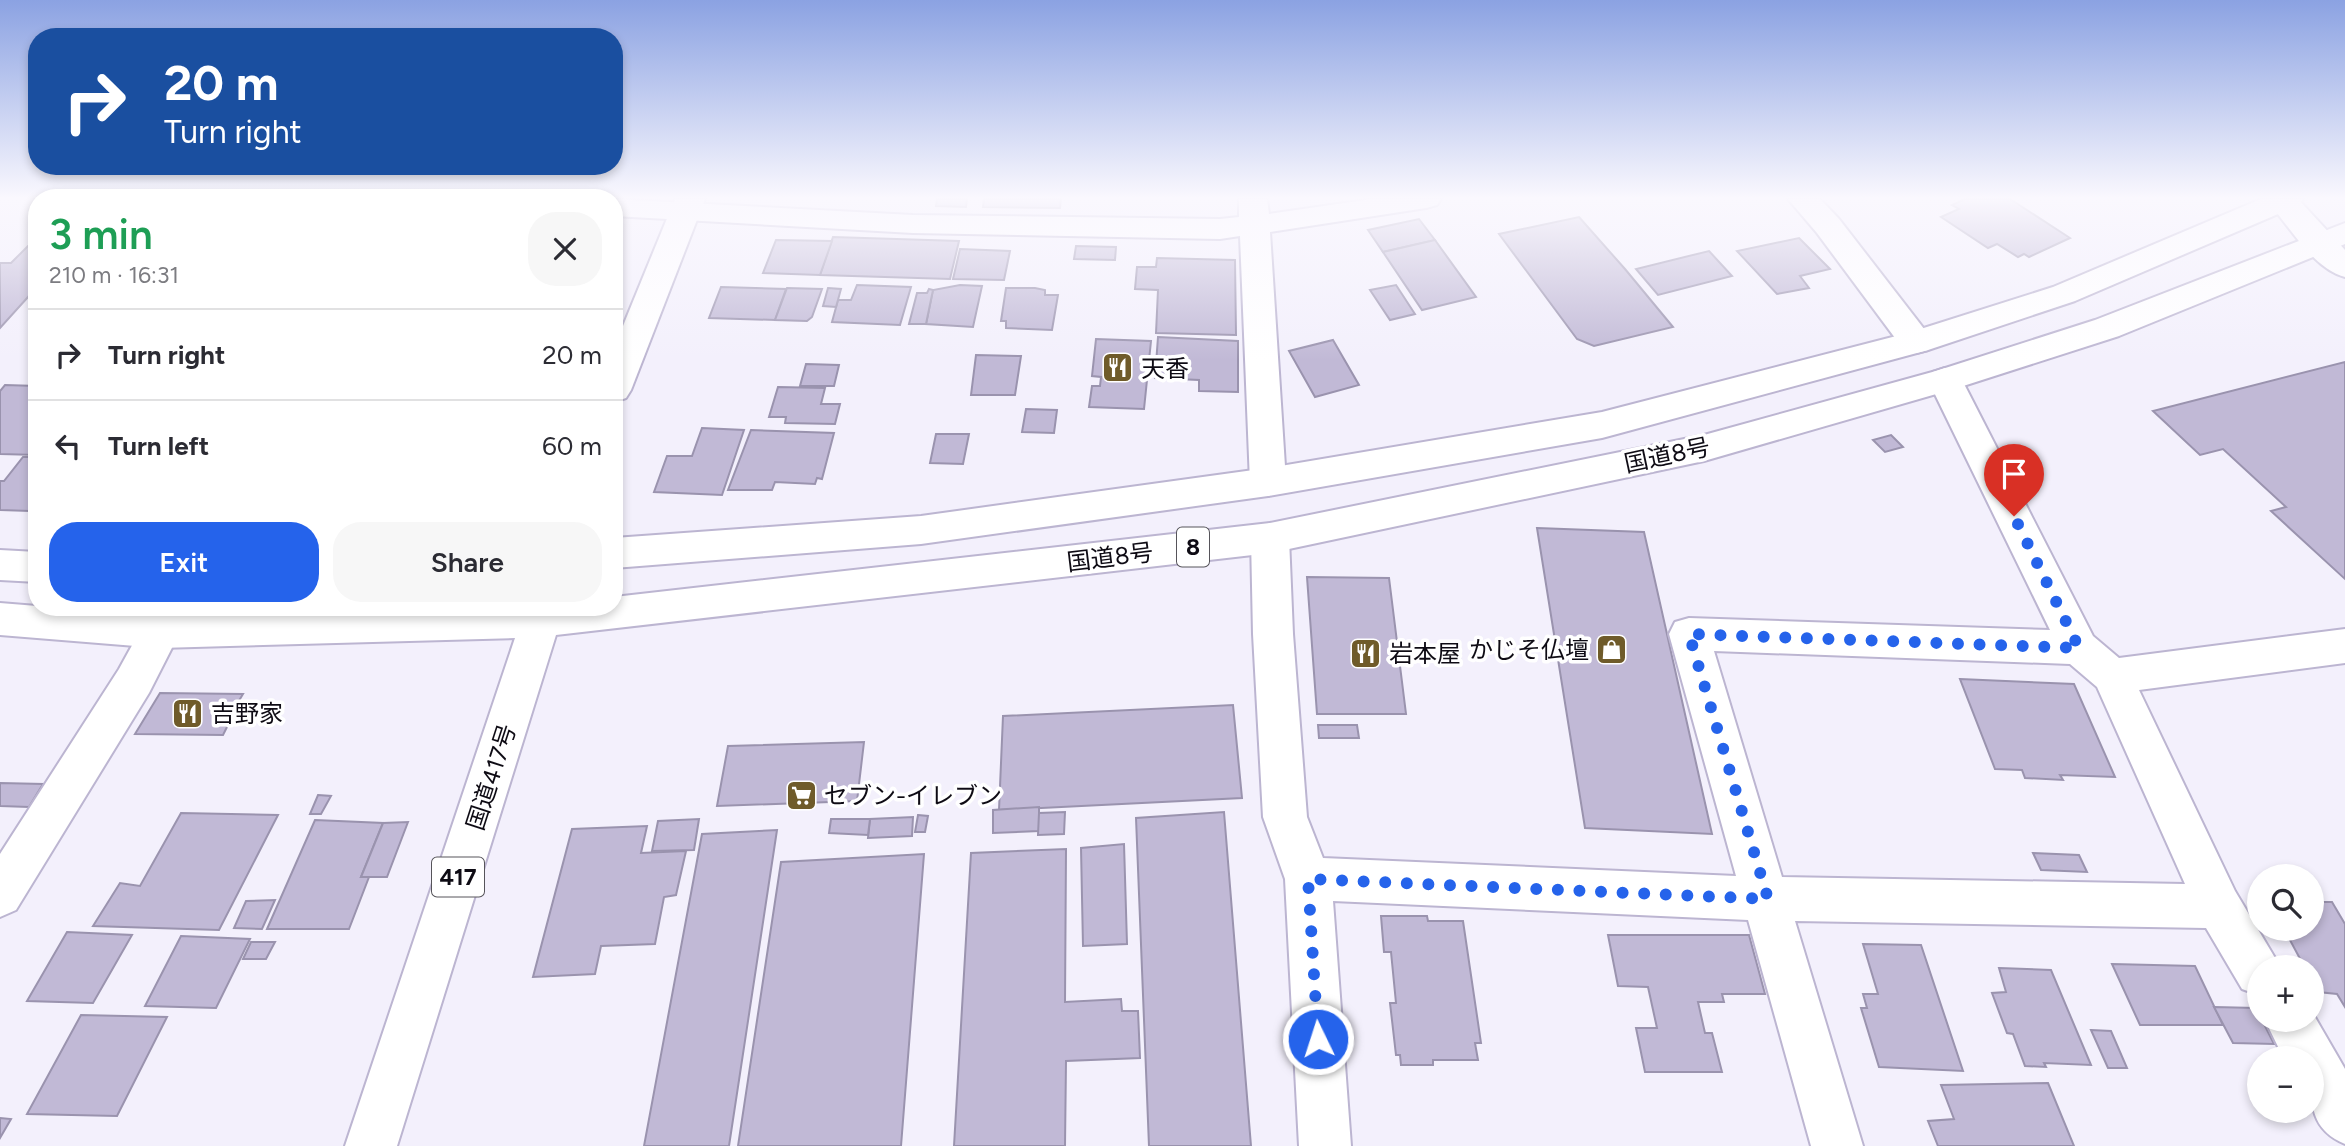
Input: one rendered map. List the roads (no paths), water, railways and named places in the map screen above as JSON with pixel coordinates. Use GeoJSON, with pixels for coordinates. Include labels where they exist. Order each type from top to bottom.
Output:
{"type":"FeatureCollection","features":[{"type":"Feature","properties":{"kind":"main road"},"geometry":{"type":"LineString","coordinates":[[623,367],[669,252]]}},
{"type":"Feature","properties":{"kind":"main road"},"geometry":{"type":"LineString","coordinates":[[1256,252],[1268,482]]}},
{"type":"Feature","properties":{"kind":"main road"},"geometry":{"type":"LineString","coordinates":[[1848,252],[1916,342]]}},
{"type":"Feature","properties":{"kind":"main road","name":"国道8号"},"geometry":{"type":"LineString","coordinates":[[623,552],[921,530],[1268,482],[1602,425],[1916,342],[2064,294],[2162,252]]}},
{"type":"Feature","properties":{"kind":"main road","name":"国道8号"},"geometry":{"type":"LineString","coordinates":[[623,606],[1270,538],[1704,447],[1945,380],[2107,328],[2316,252]]}},
{"type":"Feature","properties":{"kind":"main road"},"geometry":{"type":"LineString","coordinates":[[1945,380],[2079,648],[2112,676],[2219,906],[2249,955]]}},
{"type":"Feature","properties":{"kind":"main road"},"geometry":{"type":"LineString","coordinates":[[1270,538],[1273,634],[1285,817],[1308,879],[1325,1146]]}},
{"type":"Feature","properties":{"kind":"main road"},"geometry":{"type":"LineString","coordinates":[[0,565],[28,566]]}},
{"type":"Feature","properties":{"kind":"main road","name":"国道8号"},"geometry":{"type":"LineString","coordinates":[[0,619],[160,632],[501,616]]}},
{"type":"Feature","properties":{"kind":"main road","name":"国道417号"},"geometry":{"type":"LineString","coordinates":[[372,1146],[543,616]]}},
{"type":"Feature","properties":{"kind":"main road"},"geometry":{"type":"LineString","coordinates":[[0,895],[134,681],[160,632]]}},
{"type":"Feature","properties":{"kind":"main road"},"geometry":{"type":"LineString","coordinates":[[1838,1146],[1689,634],[2079,648]]}},
{"type":"Feature","properties":{"kind":"main road"},"geometry":{"type":"LineString","coordinates":[[2112,676],[2345,646]]}},
{"type":"Feature","properties":{"kind":"main road"},"geometry":{"type":"LineString","coordinates":[[1308,879],[1768,899],[2219,906]]}},
{"type":"Feature","properties":{"kind":"main road"},"geometry":{"type":"LineString","coordinates":[[2299,1032],[2333,1072],[2345,1118]]}},
{"type":"Feature","properties":{"kind":"place","name":"天香"},"geometry":{"type":"Point","coordinates":[1118,368]}},
{"type":"Feature","properties":{"kind":"place","name":"かじそ仏壇"},"geometry":{"type":"Point","coordinates":[1612,649]}},
{"type":"Feature","properties":{"kind":"place","name":"岩本屋"},"geometry":{"type":"Point","coordinates":[1366,653]}},
{"type":"Feature","properties":{"kind":"place","name":"吉野家"},"geometry":{"type":"Point","coordinates":[188,713]}},
{"type":"Feature","properties":{"kind":"place","name":"セブン-イレブン"},"geometry":{"type":"Point","coordinates":[801,795]}}]}
